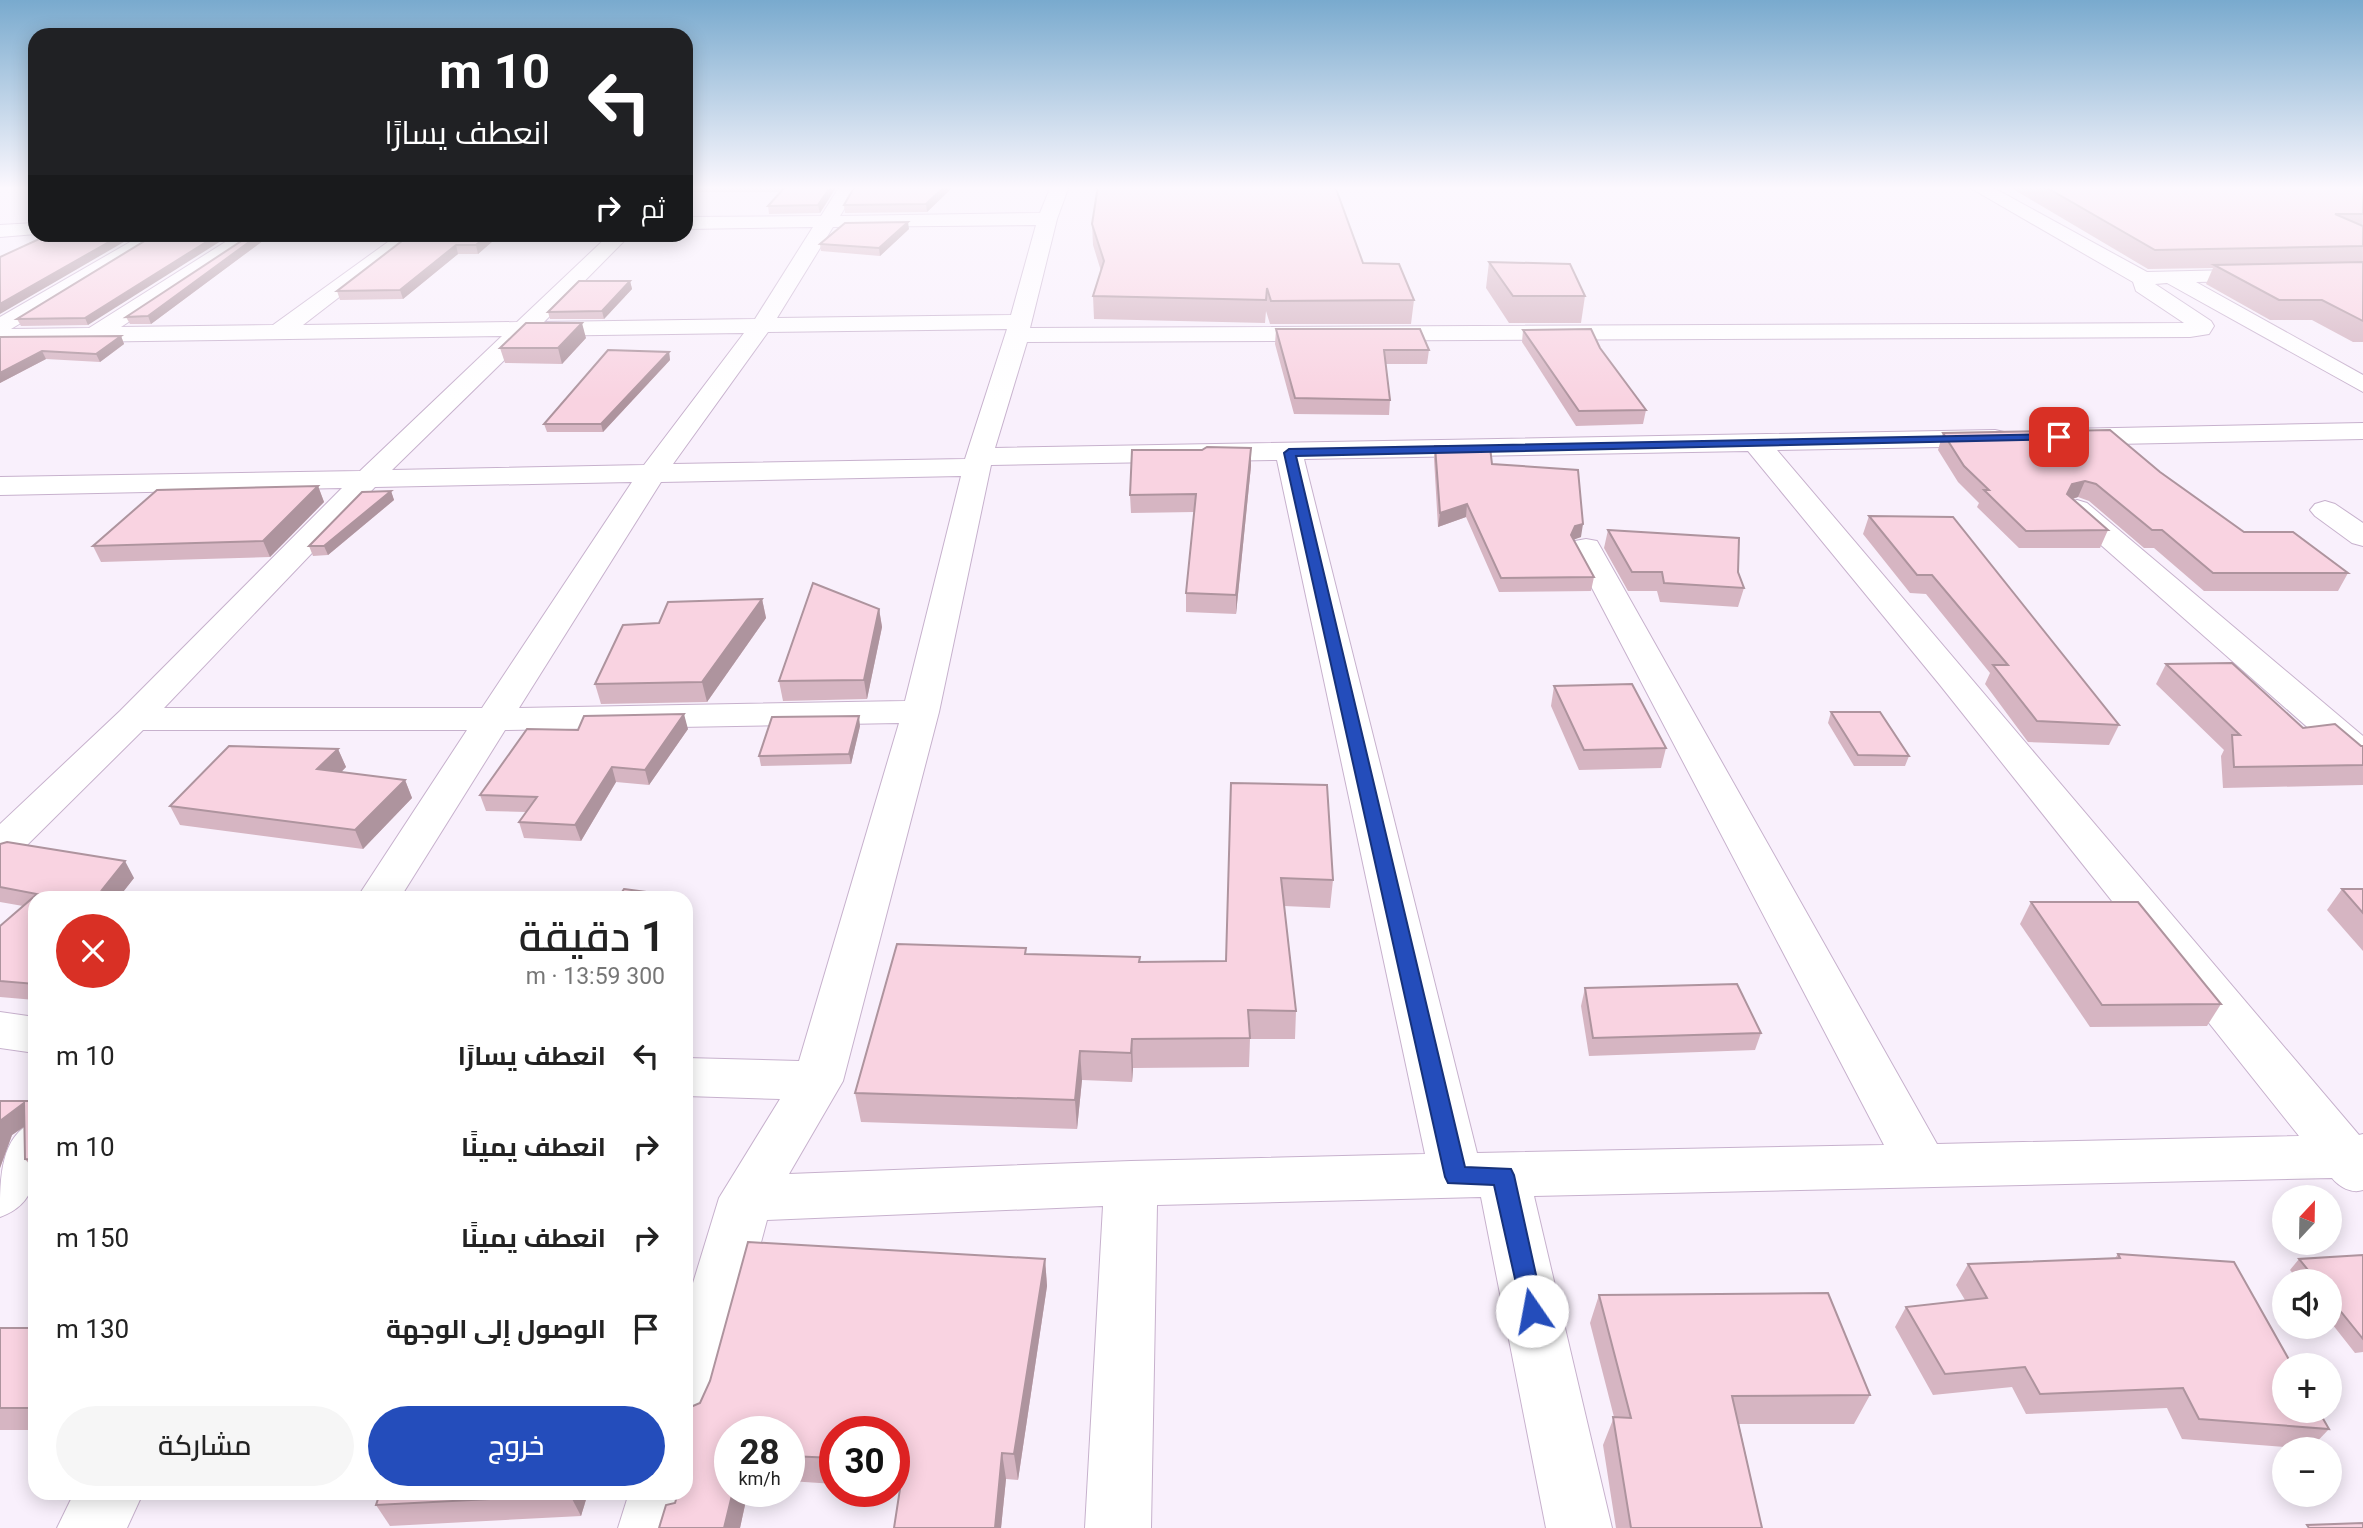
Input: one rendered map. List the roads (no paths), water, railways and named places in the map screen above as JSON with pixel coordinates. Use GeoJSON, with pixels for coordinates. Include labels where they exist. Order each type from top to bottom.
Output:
{"type":"FeatureCollection","features":[{"type":"Feature","properties":{"kind":"street"},"geometry":{"type":"LineString","coordinates":[[0,326],[119,257]]}},
{"type":"Feature","properties":{"kind":"street"},"geometry":{"type":"LineString","coordinates":[[97,333],[216,257]]}},
{"type":"Feature","properties":{"kind":"street"},"geometry":{"type":"LineString","coordinates":[[279,332],[380,257]]}},
{"type":"Feature","properties":{"kind":"street"},"geometry":{"type":"LineString","coordinates":[[0,847],[133,719],[367,479],[597,257]]}},
{"type":"Feature","properties":{"kind":"street"},"geometry":{"type":"LineString","coordinates":[[382,891],[653,472],[762,325],[803,257]]}},
{"type":"Feature","properties":{"kind":"street"},"geometry":{"type":"LineString","coordinates":[[693,1383],[746,1198],[818,1081],[921,712],[978,462],[1038,257]]}},
{"type":"Feature","properties":{"kind":"street"},"geometry":{"type":"LineString","coordinates":[[2105,257],[2144,279],[2170,276],[2363,273]]}},
{"type":"Feature","properties":{"kind":"street"},"geometry":{"type":"LineString","coordinates":[[2170,276],[2361,382]]}},
{"type":"Feature","properties":{"kind":"street"},"geometry":{"type":"LineString","coordinates":[[0,335],[762,325],[1017,328],[2201,329],[2203,326],[2144,286],[2144,279]]}},
{"type":"Feature","properties":{"kind":"street"},"geometry":{"type":"LineString","coordinates":[[2046,437],[2363,431]]}},
{"type":"Feature","properties":{"kind":"street"},"geometry":{"type":"LineString","coordinates":[[0,486],[653,472],[1289,453],[2018,438]]}},
{"type":"Feature","properties":{"kind":"street"},"geometry":{"type":"LineString","coordinates":[[1756,443],[2357,1163]]}},
{"type":"Feature","properties":{"kind":"street"},"geometry":{"type":"LineString","coordinates":[[1289,453],[1479,1176],[1579,1528]]}},
{"type":"Feature","properties":{"kind":"street"},"geometry":{"type":"LineString","coordinates":[[2077,509],[2363,757]]}},
{"type":"Feature","properties":{"kind":"street"},"geometry":{"type":"LineString","coordinates":[[2325,510],[2363,537]]}},
{"type":"Feature","properties":{"kind":"street"},"geometry":{"type":"LineString","coordinates":[[1586,548],[1923,1167]]}},
{"type":"Feature","properties":{"kind":"street"},"geometry":{"type":"LineString","coordinates":[[133,719],[493,719],[921,712]]}},
{"type":"Feature","properties":{"kind":"street"},"geometry":{"type":"LineString","coordinates":[[0,1030],[28,1034]]}},
{"type":"Feature","properties":{"kind":"street"},"geometry":{"type":"LineString","coordinates":[[693,1077],[818,1081]]}},
{"type":"Feature","properties":{"kind":"street"},"geometry":{"type":"LineString","coordinates":[[0,1194],[28,1152]]}},
{"type":"Feature","properties":{"kind":"street"},"geometry":{"type":"LineString","coordinates":[[746,1198],[1131,1183],[1923,1167],[2357,1163]]}},
{"type":"Feature","properties":{"kind":"street"},"geometry":{"type":"LineString","coordinates":[[1118,1528],[1131,1183]]}},
{"type":"Feature","properties":{"kind":"street"},"geometry":{"type":"LineString","coordinates":[[90,1528],[107,1500]]}},
{"type":"Feature","properties":{"kind":"street"},"geometry":{"type":"LineString","coordinates":[[651,1528],[659,1500]]}}]}
